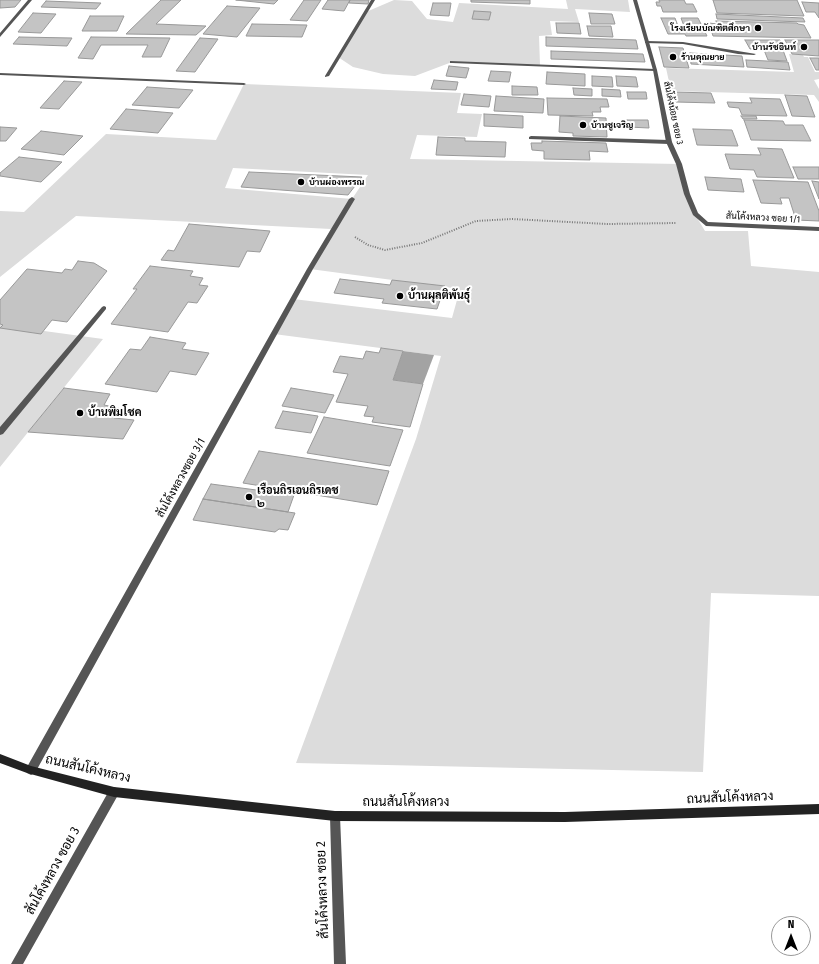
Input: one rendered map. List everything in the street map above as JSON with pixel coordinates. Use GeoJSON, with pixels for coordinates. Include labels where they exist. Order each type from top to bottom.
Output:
{"type":"FeatureCollection","features":[{"type":"Feature","properties":{"kind":"street"},"geometry":{"type":"LineString","coordinates":[[0,36],[30,0]]}},
{"type":"Feature","properties":{"kind":"street"},"geometry":{"type":"LineString","coordinates":[[327,76],[373,0]]}},
{"type":"Feature","properties":{"kind":"street","name":"สันโค้งน้อย ซอย 3"},"geometry":{"type":"LineString","coordinates":[[635,0],[655,70],[669,142],[679,164],[687,194],[695,214],[706,224]]}},
{"type":"Feature","properties":{"kind":"street"},"geometry":{"type":"LineString","coordinates":[[647,42],[682,43],[738,53],[754,54]]}},
{"type":"Feature","properties":{"kind":"street"},"geometry":{"type":"LineString","coordinates":[[452,62],[655,70]]}},
{"type":"Feature","properties":{"kind":"street"},"geometry":{"type":"LineString","coordinates":[[0,74],[244,84]]}},
{"type":"Feature","properties":{"kind":"street"},"geometry":{"type":"LineString","coordinates":[[532,138],[669,142]]}},
{"type":"Feature","properties":{"kind":"street","name":"สันโค้งหลวงซอย 3/1"},"geometry":{"type":"LineString","coordinates":[[31,770],[310,269],[352,199]]}},
{"type":"Feature","properties":{"kind":"street","name":"สันโค้งหลวง ซอย 1/1"},"geometry":{"type":"LineString","coordinates":[[706,224],[819,229]]}},
{"type":"Feature","properties":{"kind":"street"},"geometry":{"type":"LineString","coordinates":[[0,432],[104,308]]}},
{"type":"Feature","properties":{"kind":"street","name":"ถนนสันโค้งหลวง"},"geometry":{"type":"LineString","coordinates":[[0,758],[31,770],[114,792],[335,816],[564,817],[819,809]]}},
{"type":"Feature","properties":{"kind":"street","name":"สันโค้งหลวง ซอย 3"},"geometry":{"type":"LineString","coordinates":[[17,964],[114,792]]}},
{"type":"Feature","properties":{"kind":"street","name":"สันโค้งหลวง ซอย 2"},"geometry":{"type":"LineString","coordinates":[[335,816],[340,964]]}},
{"type":"Feature","properties":{"kind":"path"},"geometry":{"type":"LineString","coordinates":[[355,237],[368,245],[385,250],[422,243],[476,221],[512,219],[607,224],[706,224]]}},
{"type":"Feature","properties":{"kind":"shaded area"},"geometry":{"type":"Polygon","coordinates":[[[394,0],[412,1],[427,19],[453,22],[459,3],[568,9],[566,0],[628,0],[630,12],[575,9],[579,22],[550,21],[552,35],[539,36],[540,65],[452,62],[415,76],[383,74],[353,67],[338,57],[366,12],[394,0]]]}},
{"type":"Feature","properties":{"kind":"shaded area"},"geometry":{"type":"Polygon","coordinates":[[[789,54],[808,57],[815,72],[819,72],[819,79],[814,80],[819,89],[819,102],[814,95],[671,91],[666,68],[794,72],[789,54]]]}},
{"type":"Feature","properties":{"kind":"shaded area"},"geometry":{"type":"Polygon","coordinates":[[[244,84],[461,93],[457,113],[482,114],[477,137],[417,135],[410,159],[679,164],[693,211],[705,231],[748,231],[751,266],[819,272],[819,596],[711,593],[703,772],[296,763],[416,439],[441,356],[274,334],[293,299],[452,318],[460,289],[310,269],[331,229],[76,216],[0,277],[0,211],[24,212],[106,134],[216,140],[244,84]],[[233,168],[225,188],[352,199],[368,175],[233,168]]]}},
{"type":"Feature","properties":{"kind":"shaded area"},"geometry":{"type":"Polygon","coordinates":[[[0,325],[103,339],[0,467],[0,325]]]}},
{"type":"Feature","properties":{"kind":"shaded area"},"geometry":{"type":"Polygon","coordinates":[[[403,351],[434,355],[423,384],[393,380],[403,351]]]}},
{"type":"Feature","properties":{"kind":"building"},"geometry":{"type":"Polygon","coordinates":[[[0,0],[21,0],[15,7],[0,8],[0,0]]]}},
{"type":"Feature","properties":{"kind":"building"},"geometry":{"type":"Polygon","coordinates":[[[161,0],[181,0],[156,24],[206,26],[196,35],[126,34],[161,0]]]}},
{"type":"Feature","properties":{"kind":"building"},"geometry":{"type":"Polygon","coordinates":[[[236,0],[278,0],[274,4],[236,0]]]}},
{"type":"Feature","properties":{"kind":"building"},"geometry":{"type":"Polygon","coordinates":[[[304,0],[321,0],[307,21],[290,20],[304,0]]]}},
{"type":"Feature","properties":{"kind":"building"},"geometry":{"type":"Polygon","coordinates":[[[328,0],[350,0],[344,11],[322,9],[328,0]]]}},
{"type":"Feature","properties":{"kind":"building"},"geometry":{"type":"Polygon","coordinates":[[[350,0],[369,0],[368,4],[349,3],[350,0]]]}},
{"type":"Feature","properties":{"kind":"building"},"geometry":{"type":"Polygon","coordinates":[[[471,0],[530,0],[530,4],[471,2],[471,0]]]}},
{"type":"Feature","properties":{"kind":"building"},"geometry":{"type":"Polygon","coordinates":[[[659,0],[684,0],[686,4],[693,4],[697,12],[663,12],[661,6],[657,6],[656,2],[660,2],[659,0]]]}},
{"type":"Feature","properties":{"kind":"building"},"geometry":{"type":"Polygon","coordinates":[[[713,0],[797,0],[804,16],[717,13],[713,0]]]}},
{"type":"Feature","properties":{"kind":"building"},"geometry":{"type":"Polygon","coordinates":[[[46,1],[101,3],[96,9],[41,7],[46,1]]]}},
{"type":"Feature","properties":{"kind":"building"},"geometry":{"type":"Polygon","coordinates":[[[802,2],[819,3],[819,18],[815,12],[806,12],[802,2]]]}},
{"type":"Feature","properties":{"kind":"building"},"geometry":{"type":"Polygon","coordinates":[[[433,3],[451,3],[449,16],[430,15],[433,3]]]}},
{"type":"Feature","properties":{"kind":"building"},"geometry":{"type":"Polygon","coordinates":[[[227,6],[260,8],[237,37],[203,34],[227,6]]]}},
{"type":"Feature","properties":{"kind":"building"},"geometry":{"type":"Polygon","coordinates":[[[474,11],[491,12],[489,20],[472,19],[474,11]]]}},
{"type":"Feature","properties":{"kind":"building"},"geometry":{"type":"Polygon","coordinates":[[[33,13],[56,14],[41,33],[18,32],[33,13]]]}},
{"type":"Feature","properties":{"kind":"building"},"geometry":{"type":"Polygon","coordinates":[[[589,13],[612,14],[615,24],[591,24],[589,13]]]}},
{"type":"Feature","properties":{"kind":"building"},"geometry":{"type":"Polygon","coordinates":[[[716,14],[803,18],[805,22],[717,19],[716,14]]]}},
{"type":"Feature","properties":{"kind":"building"},"geometry":{"type":"Polygon","coordinates":[[[90,16],[124,16],[117,31],[82,31],[90,16]]]}},
{"type":"Feature","properties":{"kind":"building"},"geometry":{"type":"Polygon","coordinates":[[[661,18],[675,18],[678,26],[684,26],[681,18],[698,18],[707,36],[668,34],[661,18]]]}},
{"type":"Feature","properties":{"kind":"building"},"geometry":{"type":"Polygon","coordinates":[[[716,21],[797,23],[804,25],[811,38],[713,36],[709,23],[717,24],[716,21]]]}},
{"type":"Feature","properties":{"kind":"building"},"geometry":{"type":"Polygon","coordinates":[[[556,23],[579,23],[581,34],[557,33],[556,23]]]}},
{"type":"Feature","properties":{"kind":"building"},"geometry":{"type":"Polygon","coordinates":[[[252,24],[307,25],[302,37],[246,36],[252,24]]]}},
{"type":"Feature","properties":{"kind":"building"},"geometry":{"type":"Polygon","coordinates":[[[587,26],[611,26],[613,37],[589,36],[587,26]]]}},
{"type":"Feature","properties":{"kind":"building"},"geometry":{"type":"Polygon","coordinates":[[[19,37],[72,38],[67,46],[13,44],[19,37]]]}},
{"type":"Feature","properties":{"kind":"building"},"geometry":{"type":"Polygon","coordinates":[[[91,37],[170,38],[161,57],[142,57],[148,45],[101,45],[93,59],[78,58],[91,37]]]}},
{"type":"Feature","properties":{"kind":"building"},"geometry":{"type":"Polygon","coordinates":[[[546,37],[636,40],[638,49],[546,46],[546,37]]]}},
{"type":"Feature","properties":{"kind":"building"},"geometry":{"type":"Polygon","coordinates":[[[200,38],[218,39],[195,72],[176,71],[200,38]]]}},
{"type":"Feature","properties":{"kind":"building"},"geometry":{"type":"Polygon","coordinates":[[[745,40],[780,40],[786,49],[750,49],[745,40]]]}},
{"type":"Feature","properties":{"kind":"building","name":"บ้านรัชอินท์"},"geometry":{"type":"Polygon","coordinates":[[[785,40],[819,40],[819,56],[792,54],[785,40]]]}},
{"type":"Feature","properties":{"kind":"building","name":"ร้านคุณยาย"},"geometry":{"type":"Polygon","coordinates":[[[659,47],[683,48],[689,68],[664,67],[659,47]]]}},
{"type":"Feature","properties":{"kind":"building"},"geometry":{"type":"Polygon","coordinates":[[[764,50],[783,50],[787,61],[768,60],[764,50]]]}},
{"type":"Feature","properties":{"kind":"building"},"geometry":{"type":"Polygon","coordinates":[[[551,51],[643,54],[645,62],[551,59],[551,51]]]}},
{"type":"Feature","properties":{"kind":"building"},"geometry":{"type":"Polygon","coordinates":[[[690,53],[742,56],[744,67],[691,64],[690,53]]]}},
{"type":"Feature","properties":{"kind":"building"},"geometry":{"type":"Polygon","coordinates":[[[810,58],[819,58],[819,70],[816,70],[810,58]]]}},
{"type":"Feature","properties":{"kind":"building"},"geometry":{"type":"Polygon","coordinates":[[[746,60],[788,62],[790,70],[747,67],[746,60]]]}},
{"type":"Feature","properties":{"kind":"building"},"geometry":{"type":"Polygon","coordinates":[[[449,66],[469,68],[466,78],[446,76],[449,66]]]}},
{"type":"Feature","properties":{"kind":"building"},"geometry":{"type":"Polygon","coordinates":[[[491,71],[511,72],[509,82],[488,81],[491,71]]]}},
{"type":"Feature","properties":{"kind":"building"},"geometry":{"type":"Polygon","coordinates":[[[547,72],[585,74],[585,86],[546,84],[547,72]]]}},
{"type":"Feature","properties":{"kind":"building"},"geometry":{"type":"Polygon","coordinates":[[[592,76],[612,77],[613,87],[592,86],[592,76]]]}},
{"type":"Feature","properties":{"kind":"building"},"geometry":{"type":"Polygon","coordinates":[[[616,76],[636,77],[638,87],[617,86],[616,76]]]}},
{"type":"Feature","properties":{"kind":"building"},"geometry":{"type":"Polygon","coordinates":[[[434,80],[458,82],[456,90],[431,89],[434,80]]]}},
{"type":"Feature","properties":{"kind":"building"},"geometry":{"type":"Polygon","coordinates":[[[64,81],[82,82],[59,109],[40,108],[64,81]]]}},
{"type":"Feature","properties":{"kind":"building"},"geometry":{"type":"Polygon","coordinates":[[[512,86],[537,87],[538,95],[512,95],[512,86]]]}},
{"type":"Feature","properties":{"kind":"building"},"geometry":{"type":"Polygon","coordinates":[[[147,87],[193,90],[179,108],[132,105],[147,87]]]}},
{"type":"Feature","properties":{"kind":"building"},"geometry":{"type":"Polygon","coordinates":[[[573,88],[592,89],[592,96],[574,95],[573,88]]]}},
{"type":"Feature","properties":{"kind":"building"},"geometry":{"type":"Polygon","coordinates":[[[602,89],[620,90],[621,97],[602,96],[602,89]]]}},
{"type":"Feature","properties":{"kind":"building"},"geometry":{"type":"Polygon","coordinates":[[[627,92],[646,92],[647,99],[628,99],[627,92]]]}},
{"type":"Feature","properties":{"kind":"building"},"geometry":{"type":"Polygon","coordinates":[[[674,92],[711,93],[715,103],[676,102],[674,92]]]}},
{"type":"Feature","properties":{"kind":"building"},"geometry":{"type":"Polygon","coordinates":[[[464,94],[491,96],[489,107],[461,105],[464,94]]]}},
{"type":"Feature","properties":{"kind":"building"},"geometry":{"type":"Polygon","coordinates":[[[785,95],[807,96],[815,117],[792,116],[785,95]]]}},
{"type":"Feature","properties":{"kind":"building"},"geometry":{"type":"Polygon","coordinates":[[[496,96],[544,99],[543,113],[494,111],[496,96]]]}},
{"type":"Feature","properties":{"kind":"building"},"geometry":{"type":"Polygon","coordinates":[[[547,98],[607,99],[609,107],[600,107],[601,112],[592,112],[593,116],[548,115],[547,98]]]}},
{"type":"Feature","properties":{"kind":"building"},"geometry":{"type":"Polygon","coordinates":[[[750,98],[780,99],[787,116],[742,115],[739,108],[729,107],[727,102],[752,103],[750,98]]]}},
{"type":"Feature","properties":{"kind":"building"},"geometry":{"type":"Polygon","coordinates":[[[126,109],[173,113],[158,133],[110,129],[126,109]]]}},
{"type":"Feature","properties":{"kind":"building"},"geometry":{"type":"Polygon","coordinates":[[[484,114],[523,116],[523,128],[484,126],[484,114]]]}},
{"type":"Feature","properties":{"kind":"building","name":"บ้านชูเจริญ"},"geometry":{"type":"Polygon","coordinates":[[[560,116],[606,118],[607,137],[573,136],[573,133],[559,132],[560,116]]]}},
{"type":"Feature","properties":{"kind":"building"},"geometry":{"type":"Polygon","coordinates":[[[741,116],[756,116],[757,119],[743,119],[741,116]]]}},
{"type":"Feature","properties":{"kind":"building"},"geometry":{"type":"Polygon","coordinates":[[[627,120],[648,120],[649,128],[628,127],[627,120]]]}},
{"type":"Feature","properties":{"kind":"building"},"geometry":{"type":"Polygon","coordinates":[[[744,120],[783,121],[785,125],[803,125],[811,141],[751,140],[744,120]]]}},
{"type":"Feature","properties":{"kind":"building"},"geometry":{"type":"Polygon","coordinates":[[[0,127],[17,128],[6,141],[0,141],[0,127]]]}},
{"type":"Feature","properties":{"kind":"building"},"geometry":{"type":"Polygon","coordinates":[[[693,129],[732,130],[738,146],[697,145],[693,129]]]}},
{"type":"Feature","properties":{"kind":"building"},"geometry":{"type":"Polygon","coordinates":[[[41,131],[83,136],[64,155],[21,149],[41,131]]]}},
{"type":"Feature","properties":{"kind":"building"},"geometry":{"type":"Polygon","coordinates":[[[438,137],[465,138],[465,141],[506,142],[505,157],[436,155],[438,137]]]}},
{"type":"Feature","properties":{"kind":"building"},"geometry":{"type":"Polygon","coordinates":[[[542,141],[606,143],[608,152],[589,151],[590,160],[544,159],[544,151],[532,150],[531,143],[542,143],[542,141]]]}},
{"type":"Feature","properties":{"kind":"building"},"geometry":{"type":"Polygon","coordinates":[[[758,148],[782,149],[794,178],[757,177],[754,170],[730,169],[725,154],[761,155],[758,148]]]}},
{"type":"Feature","properties":{"kind":"building"},"geometry":{"type":"Polygon","coordinates":[[[19,157],[62,162],[41,182],[0,176],[0,173],[19,157]]]}},
{"type":"Feature","properties":{"kind":"building"},"geometry":{"type":"Polygon","coordinates":[[[793,167],[819,167],[819,179],[798,179],[793,167]]]}},
{"type":"Feature","properties":{"kind":"building","name":"บ้านผ่องพรรณ"},"geometry":{"type":"Polygon","coordinates":[[[249,172],[362,177],[348,195],[241,187],[249,172]]]}},
{"type":"Feature","properties":{"kind":"building"},"geometry":{"type":"Polygon","coordinates":[[[705,177],[741,179],[744,192],[708,190],[705,177]]]}},
{"type":"Feature","properties":{"kind":"building"},"geometry":{"type":"Polygon","coordinates":[[[753,180],[808,182],[819,211],[819,221],[796,220],[789,198],[780,198],[782,204],[761,203],[753,180]]]}},
{"type":"Feature","properties":{"kind":"building"},"geometry":{"type":"Polygon","coordinates":[[[812,181],[819,182],[819,199],[812,181]]]}},
{"type":"Feature","properties":{"kind":"building"},"geometry":{"type":"Polygon","coordinates":[[[189,224],[270,231],[260,252],[247,251],[239,267],[161,260],[168,250],[174,251],[189,224]]]}},
{"type":"Feature","properties":{"kind":"building"},"geometry":{"type":"Polygon","coordinates":[[[78,261],[94,263],[107,271],[67,322],[52,320],[41,334],[0,328],[3,325],[0,324],[0,300],[27,269],[62,273],[65,269],[72,270],[78,261]]]}},
{"type":"Feature","properties":{"kind":"building"},"geometry":{"type":"Polygon","coordinates":[[[150,266],[193,271],[190,276],[203,278],[199,285],[208,286],[197,303],[188,302],[168,332],[111,324],[137,289],[133,289],[150,266]]]}},
{"type":"Feature","properties":{"kind":"building","name":"บ้านผุลติพันธ์ุ"},"geometry":{"type":"Polygon","coordinates":[[[340,279],[390,285],[392,280],[445,286],[437,309],[382,303],[384,299],[334,293],[340,279]]]}},
{"type":"Feature","properties":{"kind":"building"},"geometry":{"type":"Polygon","coordinates":[[[150,337],[186,343],[182,349],[209,353],[196,375],[170,371],[157,392],[105,384],[130,349],[141,350],[150,337]]]}},
{"type":"Feature","properties":{"kind":"building"},"geometry":{"type":"Polygon","coordinates":[[[381,348],[403,351],[393,380],[423,384],[410,427],[372,422],[374,417],[364,416],[368,406],[336,402],[348,374],[333,372],[340,356],[363,359],[366,351],[379,353],[381,348]]]}},
{"type":"Feature","properties":{"kind":"building","name":"บ้านพิมโชค"},"geometry":{"type":"Polygon","coordinates":[[[64,388],[110,394],[104,405],[119,408],[114,418],[134,420],[123,439],[28,432],[64,388]]]}},
{"type":"Feature","properties":{"kind":"building"},"geometry":{"type":"Polygon","coordinates":[[[291,388],[334,395],[325,413],[282,406],[291,388]]]}},
{"type":"Feature","properties":{"kind":"building"},"geometry":{"type":"Polygon","coordinates":[[[283,411],[318,416],[311,433],[275,428],[283,411]]]}},
{"type":"Feature","properties":{"kind":"building"},"geometry":{"type":"Polygon","coordinates":[[[324,417],[403,430],[390,466],[307,453],[324,417]]]}},
{"type":"Feature","properties":{"kind":"building"},"geometry":{"type":"Polygon","coordinates":[[[259,451],[389,471],[377,505],[243,483],[259,451]]]}},
{"type":"Feature","properties":{"kind":"building","name":"เรือนถิรเอนถิรเดช ๒"},"geometry":{"type":"Polygon","coordinates":[[[211,484],[294,495],[288,512],[203,499],[211,484]]]}},
{"type":"Feature","properties":{"kind":"building"},"geometry":{"type":"Polygon","coordinates":[[[203,499],[295,513],[288,530],[279,529],[275,532],[193,520],[203,499]]]}},
{"type":"Feature","properties":{"kind":"place","name":"โรงเรียนบัณฑิตศึกษา"},"geometry":{"type":"Point","coordinates":[758,28]}},
{"type":"Feature","properties":{"kind":"place","name":"บ้านรัชอินท์"},"geometry":{"type":"Point","coordinates":[804,47]}},
{"type":"Feature","properties":{"kind":"place","name":"ร้านคุณยาย"},"geometry":{"type":"Point","coordinates":[673,57]}},
{"type":"Feature","properties":{"kind":"place","name":"บ้านชูเจริญ"},"geometry":{"type":"Point","coordinates":[583,125]}},
{"type":"Feature","properties":{"kind":"place","name":"บ้านผ่องพรรณ"},"geometry":{"type":"Point","coordinates":[301,182]}},
{"type":"Feature","properties":{"kind":"place","name":"บ้านผุลติพันธ์ุ"},"geometry":{"type":"Point","coordinates":[400,296]}},
{"type":"Feature","properties":{"kind":"place","name":"บ้านพิมโชค"},"geometry":{"type":"Point","coordinates":[80,413]}},
{"type":"Feature","properties":{"kind":"place","name":"เรือนถิรเอนถิรเดช ๒"},"geometry":{"type":"Point","coordinates":[249,497]}}]}
